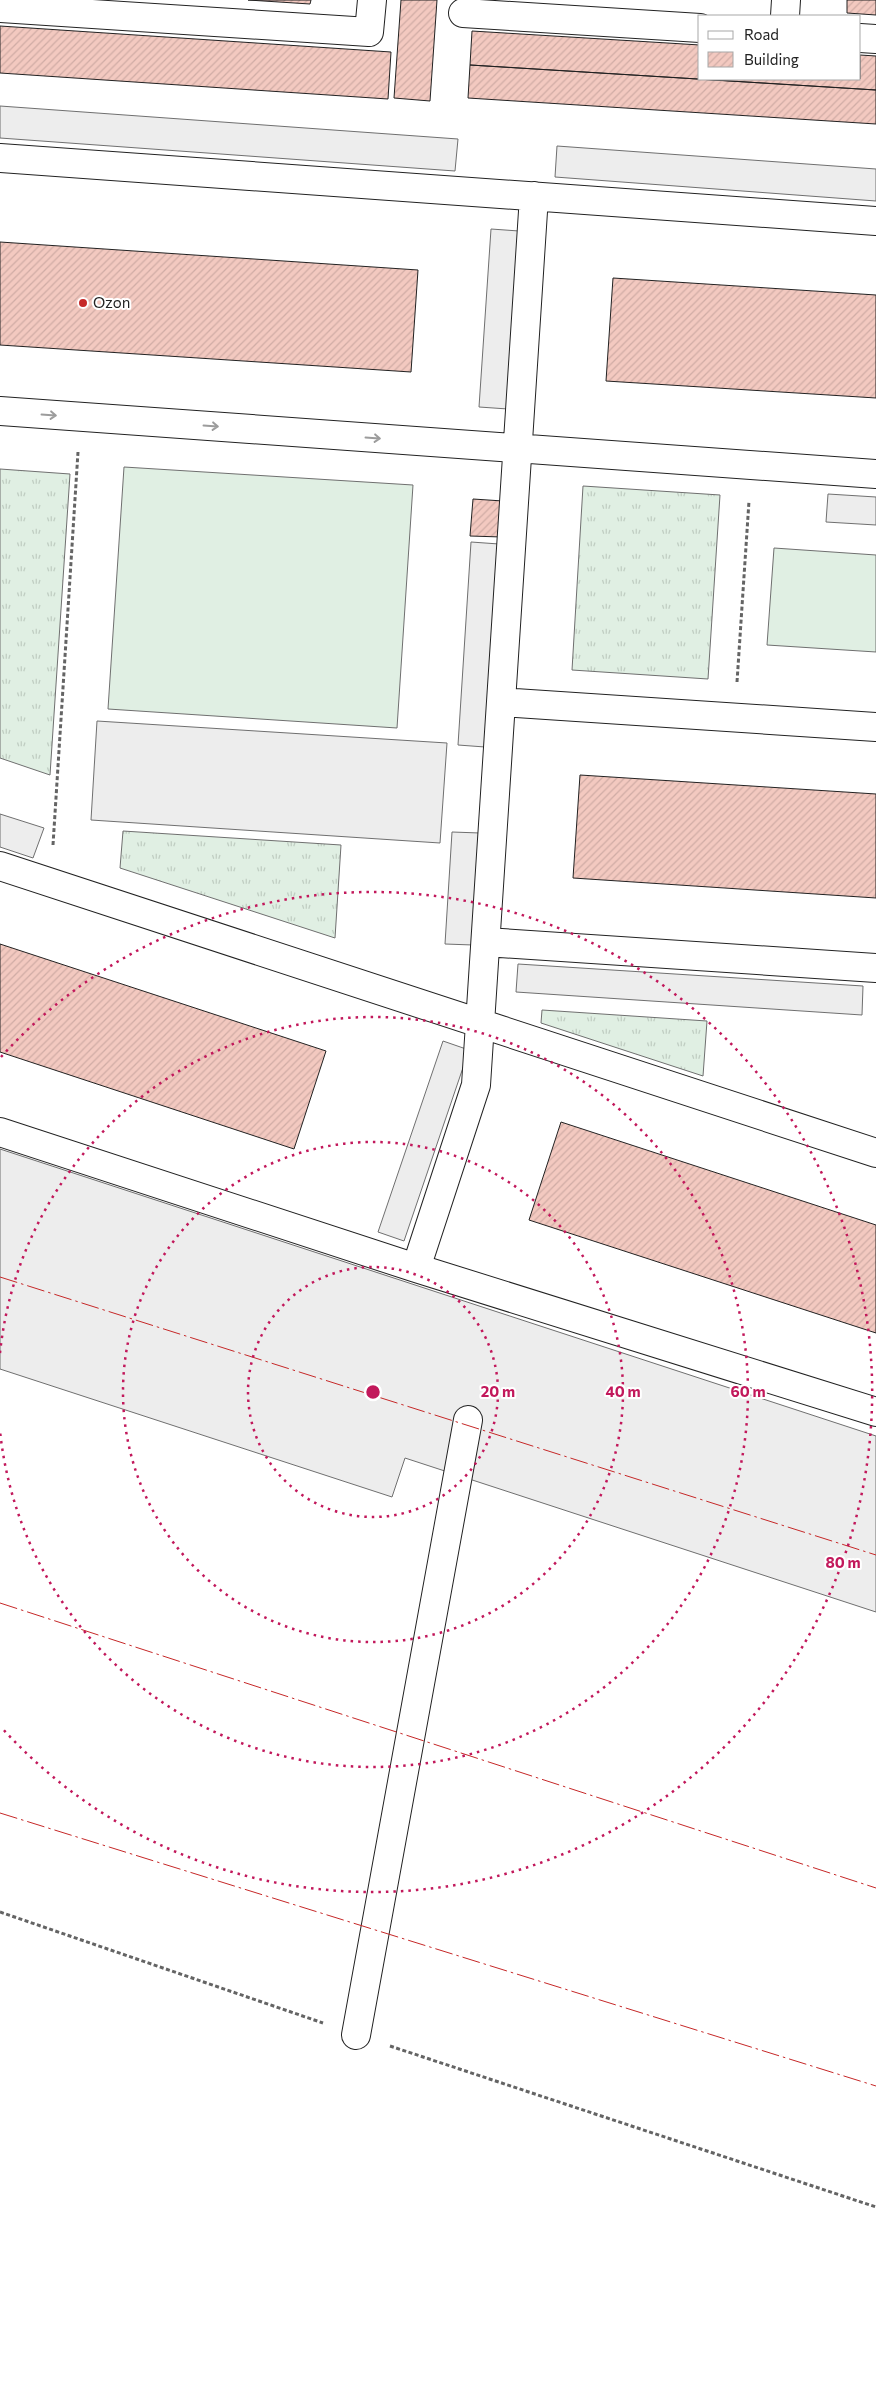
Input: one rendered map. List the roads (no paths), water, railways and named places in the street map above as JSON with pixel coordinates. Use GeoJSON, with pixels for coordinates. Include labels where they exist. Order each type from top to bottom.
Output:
{"type":"FeatureCollection","features":[{"type":"Feature","properties":{"kind":"lane"},"geometry":{"type":"LineString","coordinates":[[0,8],[369,32],[372,0]]}},
{"type":"Feature","properties":{"kind":"lane"},"geometry":{"type":"LineString","coordinates":[[785,15],[786,0]]}},
{"type":"Feature","properties":{"kind":"lane"},"geometry":{"type":"LineString","coordinates":[[463,14],[698,28]]}},
{"type":"Feature","properties":{"kind":"lane"},"geometry":{"type":"LineString","coordinates":[[861,38],[876,39]]}},
{"type":"Feature","properties":{"kind":"lane"},"geometry":{"type":"LineString","coordinates":[[0,158],[876,221]]}},
{"type":"Feature","properties":{"kind":"lane"},"geometry":{"type":"LineString","coordinates":[[416,1268],[476,1085],[534,196]]}},
{"type":"Feature","properties":{"kind":"lane"},"geometry":{"type":"LineString","coordinates":[[0,411],[876,474]]}},
{"type":"Feature","properties":{"kind":"lane"},"geometry":{"type":"LineString","coordinates":[[501,702],[876,727]]}},
{"type":"Feature","properties":{"kind":"lane"},"geometry":{"type":"LineString","coordinates":[[0,866],[876,1153]]}},
{"type":"Feature","properties":{"kind":"lane"},"geometry":{"type":"LineString","coordinates":[[486,942],[876,968]]}},
{"type":"Feature","properties":{"kind":"lane"},"geometry":{"type":"LineString","coordinates":[[0,1132],[416,1268],[876,1412]]}},
{"type":"Feature","properties":{"kind":"lane"},"geometry":{"type":"LineString","coordinates":[[356,2035],[468,1420]]}},
{"type":"Feature","properties":{"kind":"place","name":"Ozon"},"geometry":{"type":"Point","coordinates":[83,303]}}]}
